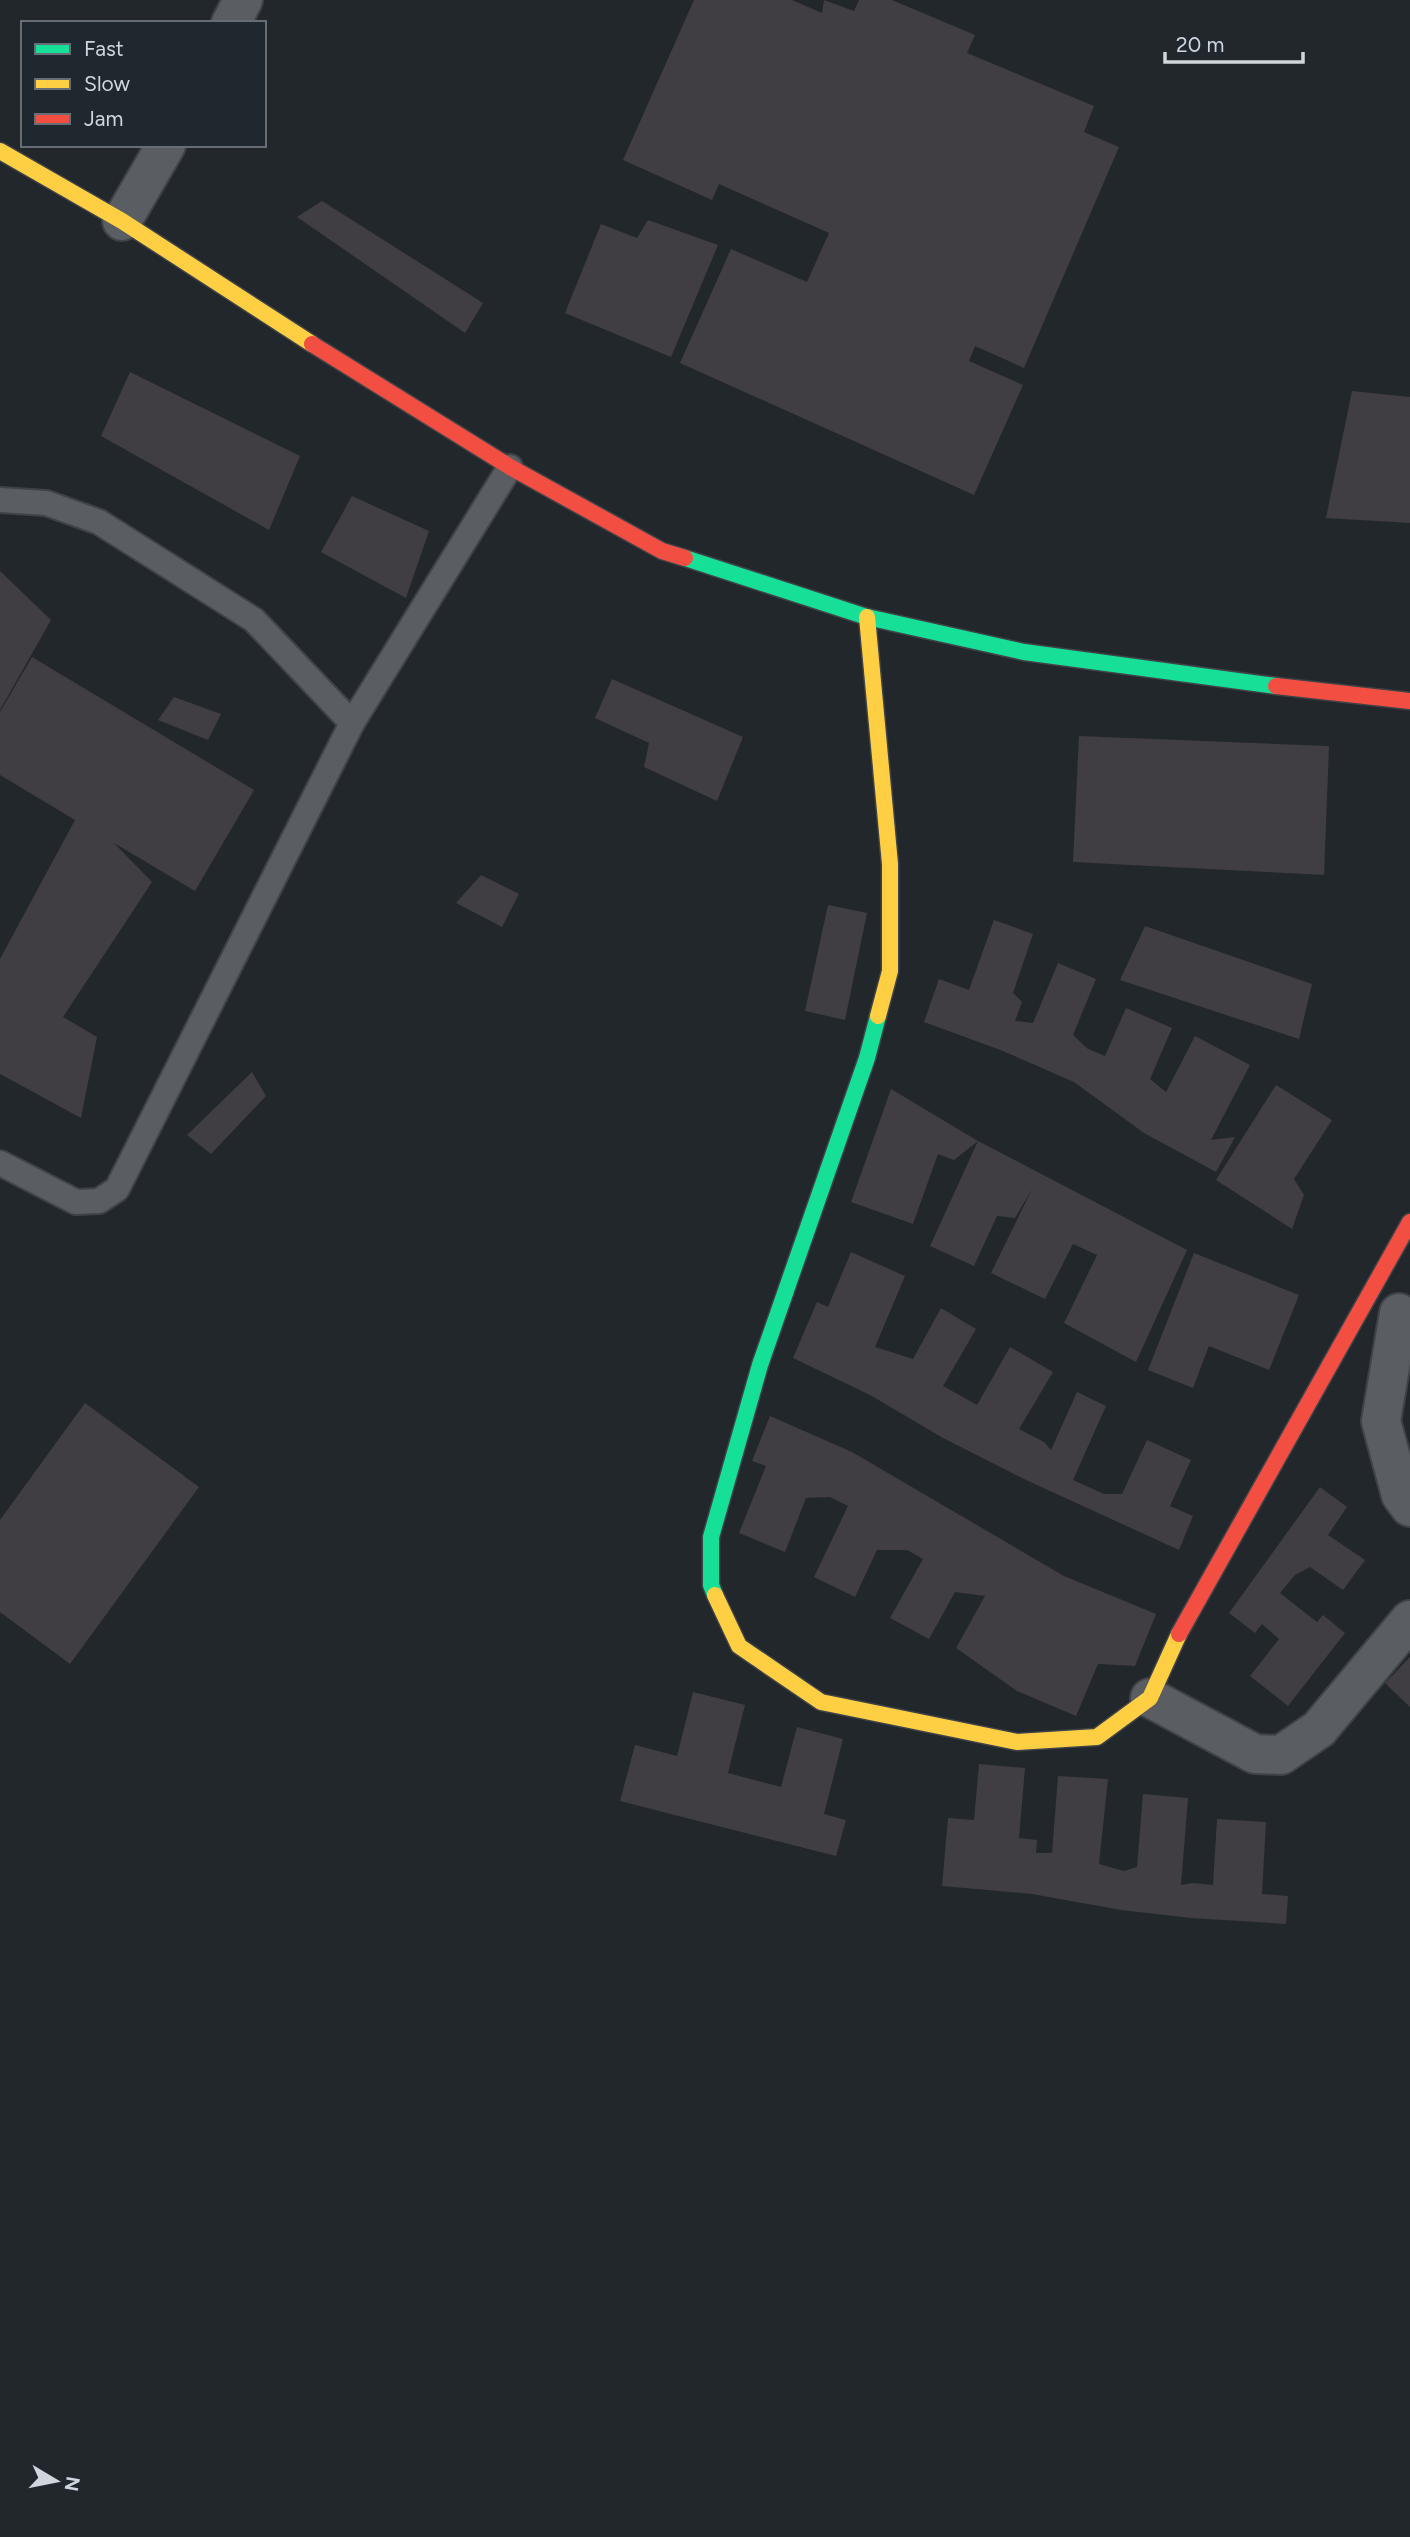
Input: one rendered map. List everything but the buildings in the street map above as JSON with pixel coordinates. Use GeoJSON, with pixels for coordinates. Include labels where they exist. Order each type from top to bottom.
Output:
{"type":"FeatureCollection","features":[{"type":"Feature","properties":{"kind":"street"},"geometry":{"type":"LineString","coordinates":[[232,21],[243,0]]}},
{"type":"Feature","properties":{"kind":"street"},"geometry":{"type":"LineString","coordinates":[[122,221],[165,147]]}},
{"type":"Feature","properties":{"kind":"street"},"geometry":{"type":"LineString","coordinates":[[0,151],[122,221],[341,363],[510,467],[662,551],[867,617],[1024,652],[1328,693],[1410,701]]}},
{"type":"Feature","properties":{"kind":"street"},"geometry":{"type":"LineString","coordinates":[[867,617],[890,863],[890,971],[867,1058],[756,1378],[711,1537],[711,1585],[739,1646],[821,1702],[1017,1742],[1097,1737],[1150,1698],[1185,1621],[1410,1222]]}},
{"type":"Feature","properties":{"kind":"street"},"geometry":{"type":"LineString","coordinates":[[1374,1285],[1405,1318],[1381,1421],[1401,1495],[1410,1507]]}},
{"type":"Feature","properties":{"kind":"street"},"geometry":{"type":"LineString","coordinates":[[1150,1698],[1255,1754],[1281,1755],[1319,1729],[1410,1620]]}},
{"type":"Feature","properties":{"kind":"lane"},"geometry":{"type":"LineString","coordinates":[[0,1163],[76,1202],[99,1201],[117,1189],[352,723],[510,467]]}},
{"type":"Feature","properties":{"kind":"lane"},"geometry":{"type":"LineString","coordinates":[[0,500],[46,503],[99,522],[254,620],[352,723]]}},
{"type":"Feature","properties":{"kind":"traffic: fast"},"geometry":{"type":"LineString","coordinates":[[685,558],[867,617],[1024,652],[1276,686]]}},
{"type":"Feature","properties":{"kind":"traffic: fast"},"geometry":{"type":"LineString","coordinates":[[715,1595],[711,1585],[711,1537],[760,1365],[867,1058],[878,1016]]}},
{"type":"Feature","properties":{"kind":"traffic: slow"},"geometry":{"type":"LineString","coordinates":[[0,151],[122,221],[312,344]]}},
{"type":"Feature","properties":{"kind":"traffic: slow"},"geometry":{"type":"LineString","coordinates":[[867,617],[890,864],[890,971],[878,1016]]}},
{"type":"Feature","properties":{"kind":"traffic: slow"},"geometry":{"type":"LineString","coordinates":[[715,1595],[739,1646],[821,1702],[1017,1742],[1097,1737],[1150,1698],[1179,1634]]}},
{"type":"Feature","properties":{"kind":"traffic: jam"},"geometry":{"type":"LineString","coordinates":[[312,344],[510,467],[662,551],[685,558]]}},
{"type":"Feature","properties":{"kind":"traffic: jam"},"geometry":{"type":"LineString","coordinates":[[1276,686],[1410,701]]}},
{"type":"Feature","properties":{"kind":"traffic: jam"},"geometry":{"type":"LineString","coordinates":[[1179,1634],[1410,1222]]}}]}
